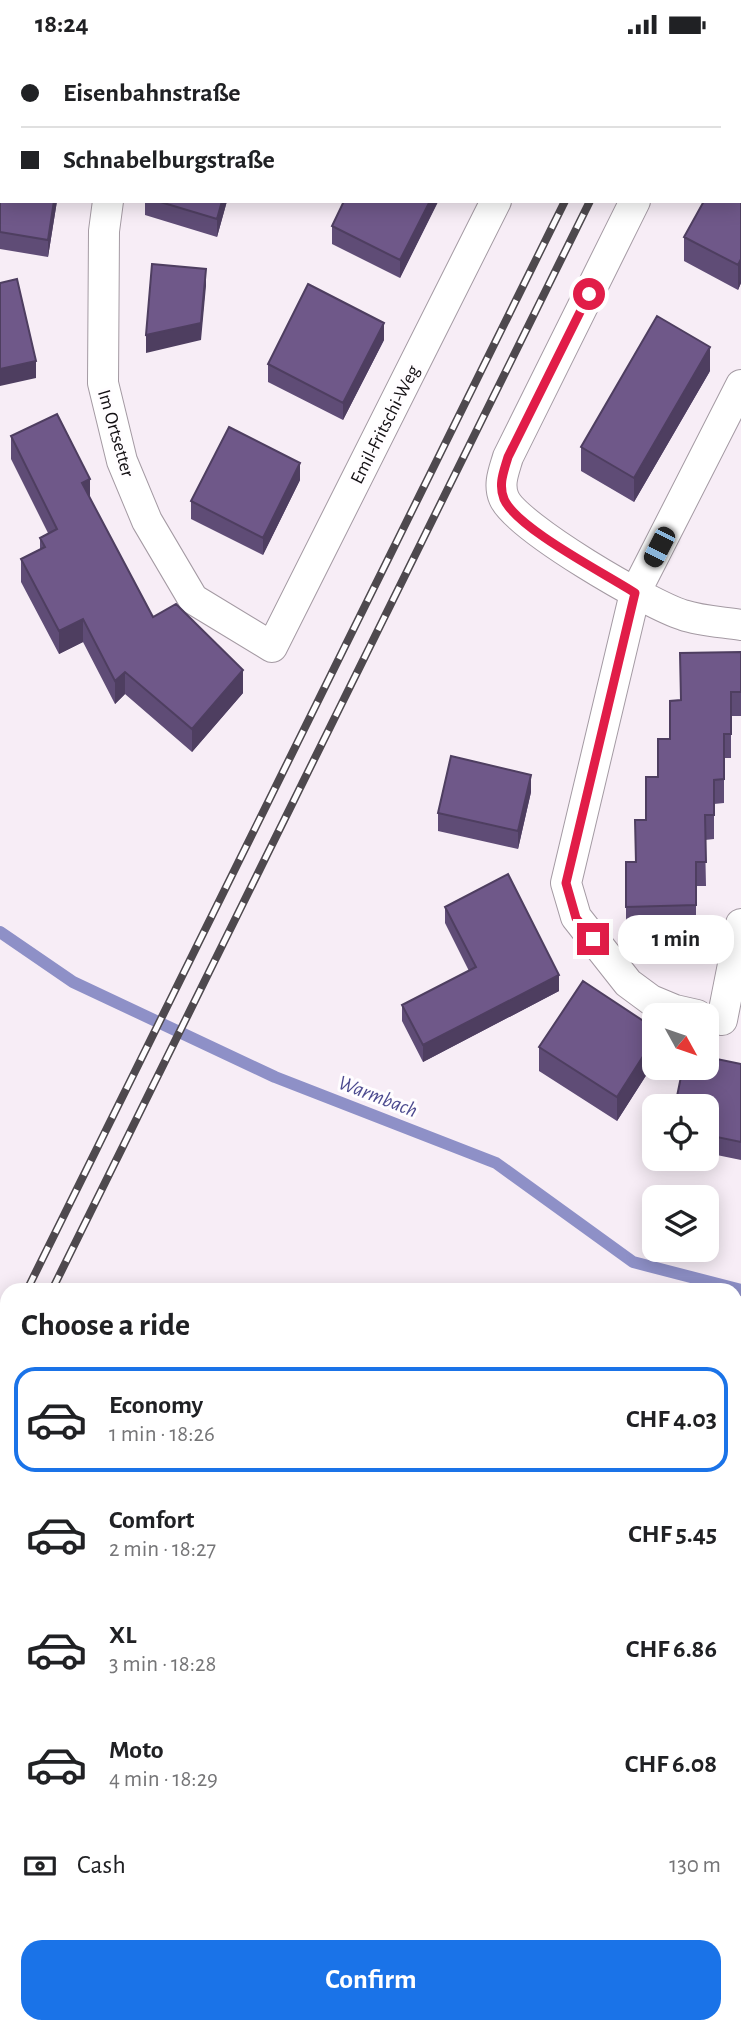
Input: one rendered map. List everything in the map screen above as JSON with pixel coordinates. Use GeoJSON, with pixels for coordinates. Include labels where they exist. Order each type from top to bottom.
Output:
{"type":"FeatureCollection","features":[{"type":"Feature","properties":{"kind":"street","name":"Im Ortsetter"},"geometry":{"type":"LineString","coordinates":[[108,203],[104,231],[103,383],[122,461],[147,521],[193,599],[272,647]]}},
{"type":"Feature","properties":{"kind":"street","name":"Emil-Fritschi-Weg"},"geometry":{"type":"LineString","coordinates":[[272,647],[495,203]]}},
{"type":"Feature","properties":{"kind":"street"},"geometry":{"type":"LineString","coordinates":[[634,203],[508,457],[501,485],[505,501],[523,522],[635,593],[682,615],[741,625]]}},
{"type":"Feature","properties":{"kind":"street"},"geometry":{"type":"LineString","coordinates":[[659,1003],[628,982],[576,918],[566,883],[635,593],[741,385]]}},
{"type":"Feature","properties":{"kind":"street"},"geometry":{"type":"LineString","coordinates":[[719,1011],[741,924]]}},
{"type":"Feature","properties":{"kind":"building"},"geometry":{"type":"Polygon","coordinates":[[[0,203],[54,203],[48,240],[0,232],[0,203]]]}},
{"type":"Feature","properties":{"kind":"building"},"geometry":{"type":"Polygon","coordinates":[[[164,203],[221,203],[217,219],[164,203]]]}},
{"type":"Feature","properties":{"kind":"building"},"geometry":{"type":"Polygon","coordinates":[[[343,203],[429,203],[400,260],[332,226],[343,203]]]}},
{"type":"Feature","properties":{"kind":"building"},"geometry":{"type":"Polygon","coordinates":[[[703,203],[741,203],[741,259],[738,265],[684,237],[703,203]]]}},
{"type":"Feature","properties":{"kind":"building"},"geometry":{"type":"Polygon","coordinates":[[[152,264],[206,269],[201,323],[146,335],[152,264]]]}},
{"type":"Feature","properties":{"kind":"building"},"geometry":{"type":"Polygon","coordinates":[[[17,279],[36,361],[0,369],[0,283],[17,279]]]}},
{"type":"Feature","properties":{"kind":"building"},"geometry":{"type":"Polygon","coordinates":[[[308,284],[384,323],[343,403],[268,364],[308,284]]]}},
{"type":"Feature","properties":{"kind":"building"},"geometry":{"type":"Polygon","coordinates":[[[657,316],[710,347],[634,478],[581,447],[657,316]]]}},
{"type":"Feature","properties":{"kind":"building"},"geometry":{"type":"Polygon","coordinates":[[[57,414],[90,479],[82,483],[153,617],[176,604],[243,670],[192,729],[125,672],[115,681],[83,619],[59,631],[21,559],[45,547],[40,538],[57,529],[11,436],[57,414]]]}},
{"type":"Feature","properties":{"kind":"building"},"geometry":{"type":"Polygon","coordinates":[[[229,427],[300,463],[263,538],[191,501],[229,427]]]}},
{"type":"Feature","properties":{"kind":"building"},"geometry":{"type":"Polygon","coordinates":[[[741,652],[741,692],[731,692],[731,734],[724,734],[724,779],[714,780],[714,815],[705,815],[706,862],[696,862],[696,905],[626,907],[626,862],[636,862],[635,820],[646,820],[646,777],[658,777],[658,739],[670,739],[670,701],[681,700],[680,653],[741,652]]]}},
{"type":"Feature","properties":{"kind":"building"},"geometry":{"type":"Polygon","coordinates":[[[451,756],[531,775],[518,831],[438,813],[451,756]]]}},
{"type":"Feature","properties":{"kind":"building"},"geometry":{"type":"Polygon","coordinates":[[[508,874],[559,975],[423,1045],[402,1005],[476,967],[445,907],[508,874]]]}},
{"type":"Feature","properties":{"kind":"building"},"geometry":{"type":"Polygon","coordinates":[[[583,981],[642,1020],[642,1058],[617,1097],[539,1047],[583,981]]]}},
{"type":"Feature","properties":{"kind":"building"},"geometry":{"type":"Polygon","coordinates":[[[719,1059],[741,1064],[741,1142],[719,1137],[719,1094],[677,1094],[680,1080],[719,1080],[719,1059]]]}},
{"type":"Feature","properties":{"kind":"waterway","name":"Warmbach"},"geometry":{"type":"LineString","coordinates":[[0,932],[73,982],[275,1077],[496,1163],[633,1262],[714,1283]]}},
{"type":"Feature","properties":{"kind":"railway"},"geometry":{"type":"LineString","coordinates":[[30,1283],[564,203]]}},
{"type":"Feature","properties":{"kind":"railway"},"geometry":{"type":"LineString","coordinates":[[55,1283],[589,203]]}},
{"type":"Feature","properties":{"kind":"route"},"geometry":{"type":"LineString","coordinates":[[589,294],[508,457],[501,485],[505,501],[523,522],[635,593],[566,883],[576,918],[593,939]]}}]}
